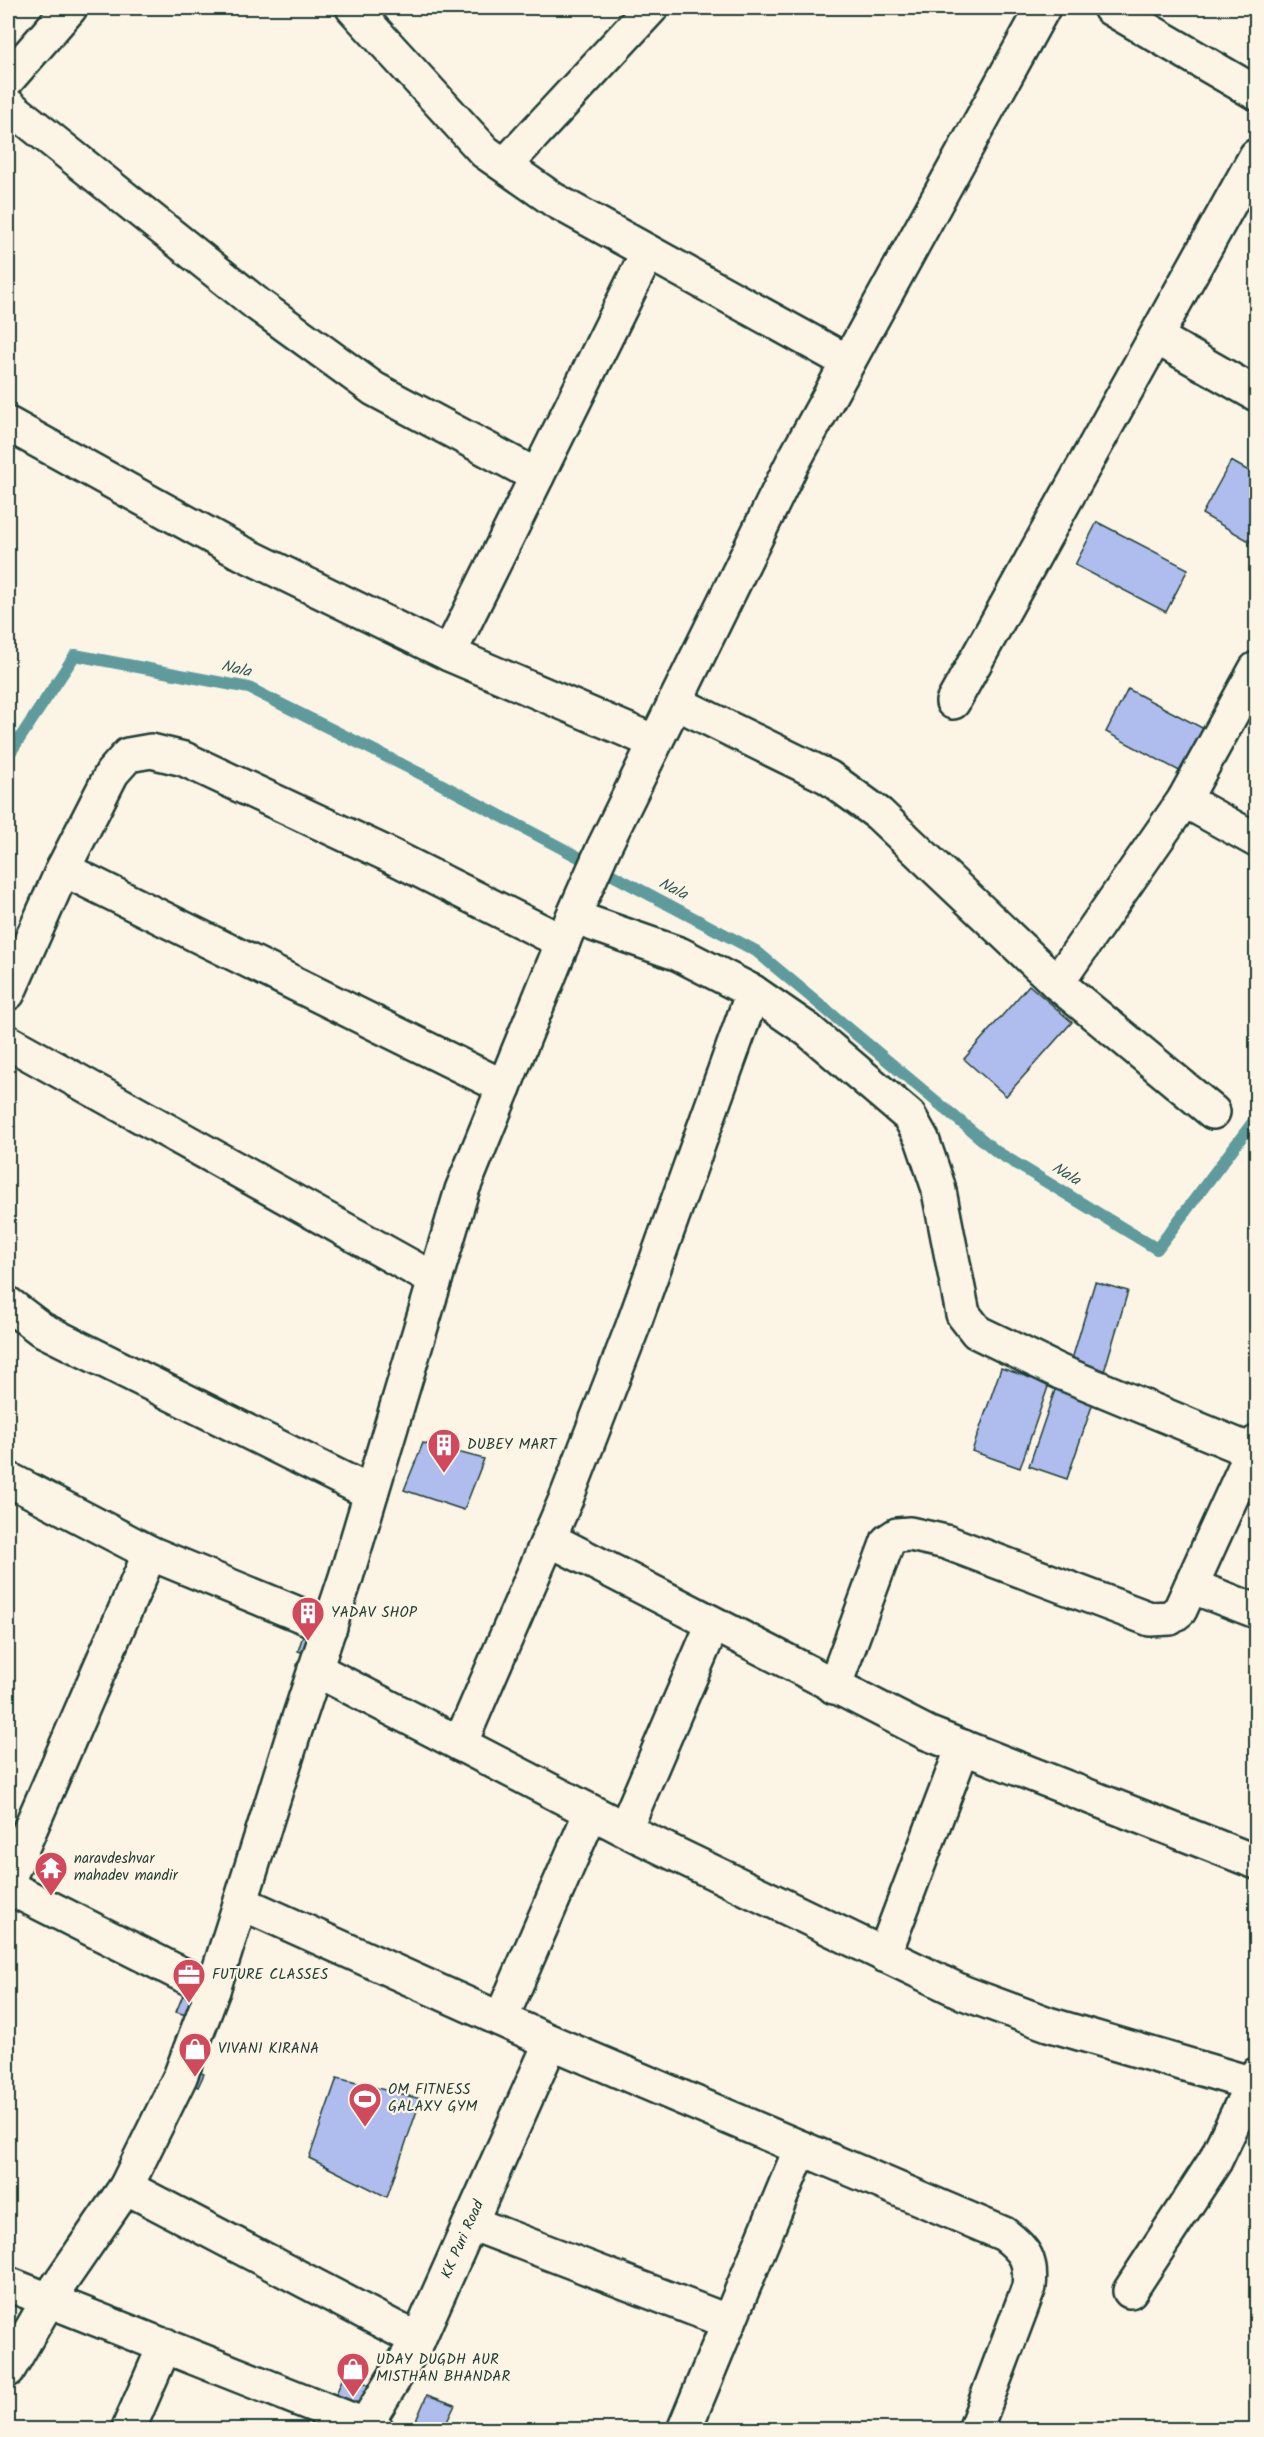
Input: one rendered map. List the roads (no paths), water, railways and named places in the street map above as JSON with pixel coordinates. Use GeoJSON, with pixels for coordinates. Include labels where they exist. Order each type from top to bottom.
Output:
{"type":"FeatureCollection","features":[{"type":"Feature","properties":{"kind":"street"},"geometry":{"type":"LineString","coordinates":[[10,70],[70,8]]}},
{"type":"Feature","properties":{"kind":"street"},"geometry":{"type":"LineString","coordinates":[[353,8],[485,152],[554,200],[848,362]]}},
{"type":"Feature","properties":{"kind":"street"},"geometry":{"type":"LineString","coordinates":[[505,165],[651,8]]}},
{"type":"Feature","properties":{"kind":"street"},"geometry":{"type":"LineString","coordinates":[[8,2370],[49,2299],[126,2187],[180,2077],[213,1990],[242,1903],[330,1627],[462,1190],[604,847],[792,464],[1043,8]]}},
{"type":"Feature","properties":{"kind":"street"},"geometry":{"type":"LineString","coordinates":[[1110,8],[1257,93]]}},
{"type":"Feature","properties":{"kind":"street"},"geometry":{"type":"LineString","coordinates":[[8,105],[257,304],[374,389],[537,476]]}},
{"type":"Feature","properties":{"kind":"street"},"geometry":{"type":"LineString","coordinates":[[953,702],[1257,156]]}},
{"type":"Feature","properties":{"kind":"street"},"geometry":{"type":"LineString","coordinates":[[449,654],[648,252]]}},
{"type":"Feature","properties":{"kind":"street"},"geometry":{"type":"LineString","coordinates":[[1156,337],[1257,394]]}},
{"type":"Feature","properties":{"kind":"street"},"geometry":{"type":"LineString","coordinates":[[8,424],[238,551],[449,654],[655,742]]}},
{"type":"Feature","properties":{"kind":"street"},"geometry":{"type":"LineString","coordinates":[[1057,983],[1184,800],[1257,669]]}},
{"type":"Feature","properties":{"kind":"street"},"geometry":{"type":"LineString","coordinates":[[675,702],[828,777],[879,814],[1057,983],[1213,1112]]}},
{"type":"Feature","properties":{"kind":"street"},"geometry":{"type":"LineString","coordinates":[[8,993],[63,869],[112,773],[128,755],[151,751],[184,759],[385,853],[679,954],[753,992],[807,1030],[909,1116],[922,1139],[938,1186],[963,1314],[977,1332],[1060,1372],[1255,1449],[1180,1610],[1170,1618],[1150,1620],[946,1542],[910,1533],[897,1535],[888,1541],[885,1548],[834,1687]]}},
{"type":"Feature","properties":{"kind":"street"},"geometry":{"type":"LineString","coordinates":[[1184,800],[1257,840]]}},
{"type":"Feature","properties":{"kind":"street"},"geometry":{"type":"LineString","coordinates":[[63,869],[504,1087]]}},
{"type":"Feature","properties":{"kind":"street"},"geometry":{"type":"LineString","coordinates":[[460,1744],[549,1539],[633,1326],[753,992]]}},
{"type":"Feature","properties":{"kind":"street"},"geometry":{"type":"LineString","coordinates":[[8,1042],[435,1280]]}},
{"type":"Feature","properties":{"kind":"street"},"geometry":{"type":"LineString","coordinates":[[8,1304],[41,1329],[371,1493]]}},
{"type":"Feature","properties":{"kind":"street"},"geometry":{"type":"LineString","coordinates":[[8,1479],[150,1552],[330,1627]]}},
{"type":"Feature","properties":{"kind":"street"},"geometry":{"type":"LineString","coordinates":[[549,1539],[927,1733],[1257,1862]]}},
{"type":"Feature","properties":{"kind":"street"},"geometry":{"type":"LineString","coordinates":[[8,1880],[150,1552]]}},
{"type":"Feature","properties":{"kind":"street"},"geometry":{"type":"LineString","coordinates":[[1191,1586],[1257,1611]]}},
{"type":"Feature","properties":{"kind":"street"},"geometry":{"type":"LineString","coordinates":[[625,1829],[713,1624]]}},
{"type":"Feature","properties":{"kind":"street"},"geometry":{"type":"LineString","coordinates":[[315,1669],[625,1829],[964,1993],[1048,2024],[1255,2079],[1215,2161],[1130,2291]]}},
{"type":"Feature","properties":{"kind":"street"},"geometry":{"type":"LineString","coordinates":[[884,1955],[963,1747]]}},
{"type":"Feature","properties":{"kind":"street"},"geometry":{"type":"LineString","coordinates":[[501,2019],[591,1812]]}},
{"type":"Feature","properties":{"kind":"street"},"geometry":{"type":"LineString","coordinates":[[8,1887],[213,1990]]}},
{"type":"Feature","properties":{"kind":"street"},"geometry":{"type":"LineString","coordinates":[[242,1903],[551,2042],[1004,2234],[1027,2254],[1031,2268],[1029,2287],[975,2430]]}},
{"type":"Feature","properties":{"kind":"street","name":"KK Puri Road"},"geometry":{"type":"LineString","coordinates":[[368,2428],[418,2340],[551,2042]]}},
{"type":"Feature","properties":{"kind":"street"},"geometry":{"type":"LineString","coordinates":[[684,2430],[801,2148]]}},
{"type":"Feature","properties":{"kind":"street"},"geometry":{"type":"LineString","coordinates":[[126,2187],[418,2340]]}},
{"type":"Feature","properties":{"kind":"street"},"geometry":{"type":"LineString","coordinates":[[471,2223],[729,2322]]}},
{"type":"Feature","properties":{"kind":"street"},"geometry":{"type":"LineString","coordinates":[[8,2284],[368,2428]]}},
{"type":"Feature","properties":{"kind":"street"},"geometry":{"type":"LineString","coordinates":[[128,2430],[165,2345]]}},
{"type":"Feature","properties":{"kind":"waterway","name":"Nala"},"geometry":{"type":"LineString","coordinates":[[8,756],[75,655],[249,688],[435,781],[756,951],[997,1152],[1157,1249],[1256,1118]]}},
{"type":"Feature","properties":{"kind":"place","name":"DUBEY MART"},"geometry":{"type":"Point","coordinates":[444,1474]}},
{"type":"Feature","properties":{"kind":"place","name":"YADAV SHOP"},"geometry":{"type":"Point","coordinates":[308,1642]}},
{"type":"Feature","properties":{"kind":"place","name":"naravdeshvar mahadev mandir"},"geometry":{"type":"Point","coordinates":[51,1897]}},
{"type":"Feature","properties":{"kind":"place","name":"FUTURE CLASSES"},"geometry":{"type":"Point","coordinates":[189,2004]}},
{"type":"Feature","properties":{"kind":"place","name":"VIVANI KIRANA"},"geometry":{"type":"Point","coordinates":[195,2078]}},
{"type":"Feature","properties":{"kind":"place","name":"OM FITNESS GALAXY GYM"},"geometry":{"type":"Point","coordinates":[365,2128]}},
{"type":"Feature","properties":{"kind":"place","name":"UDAY DUGDH AUR MISTHAN BHANDAR"},"geometry":{"type":"Point","coordinates":[353,2398]}}]}
